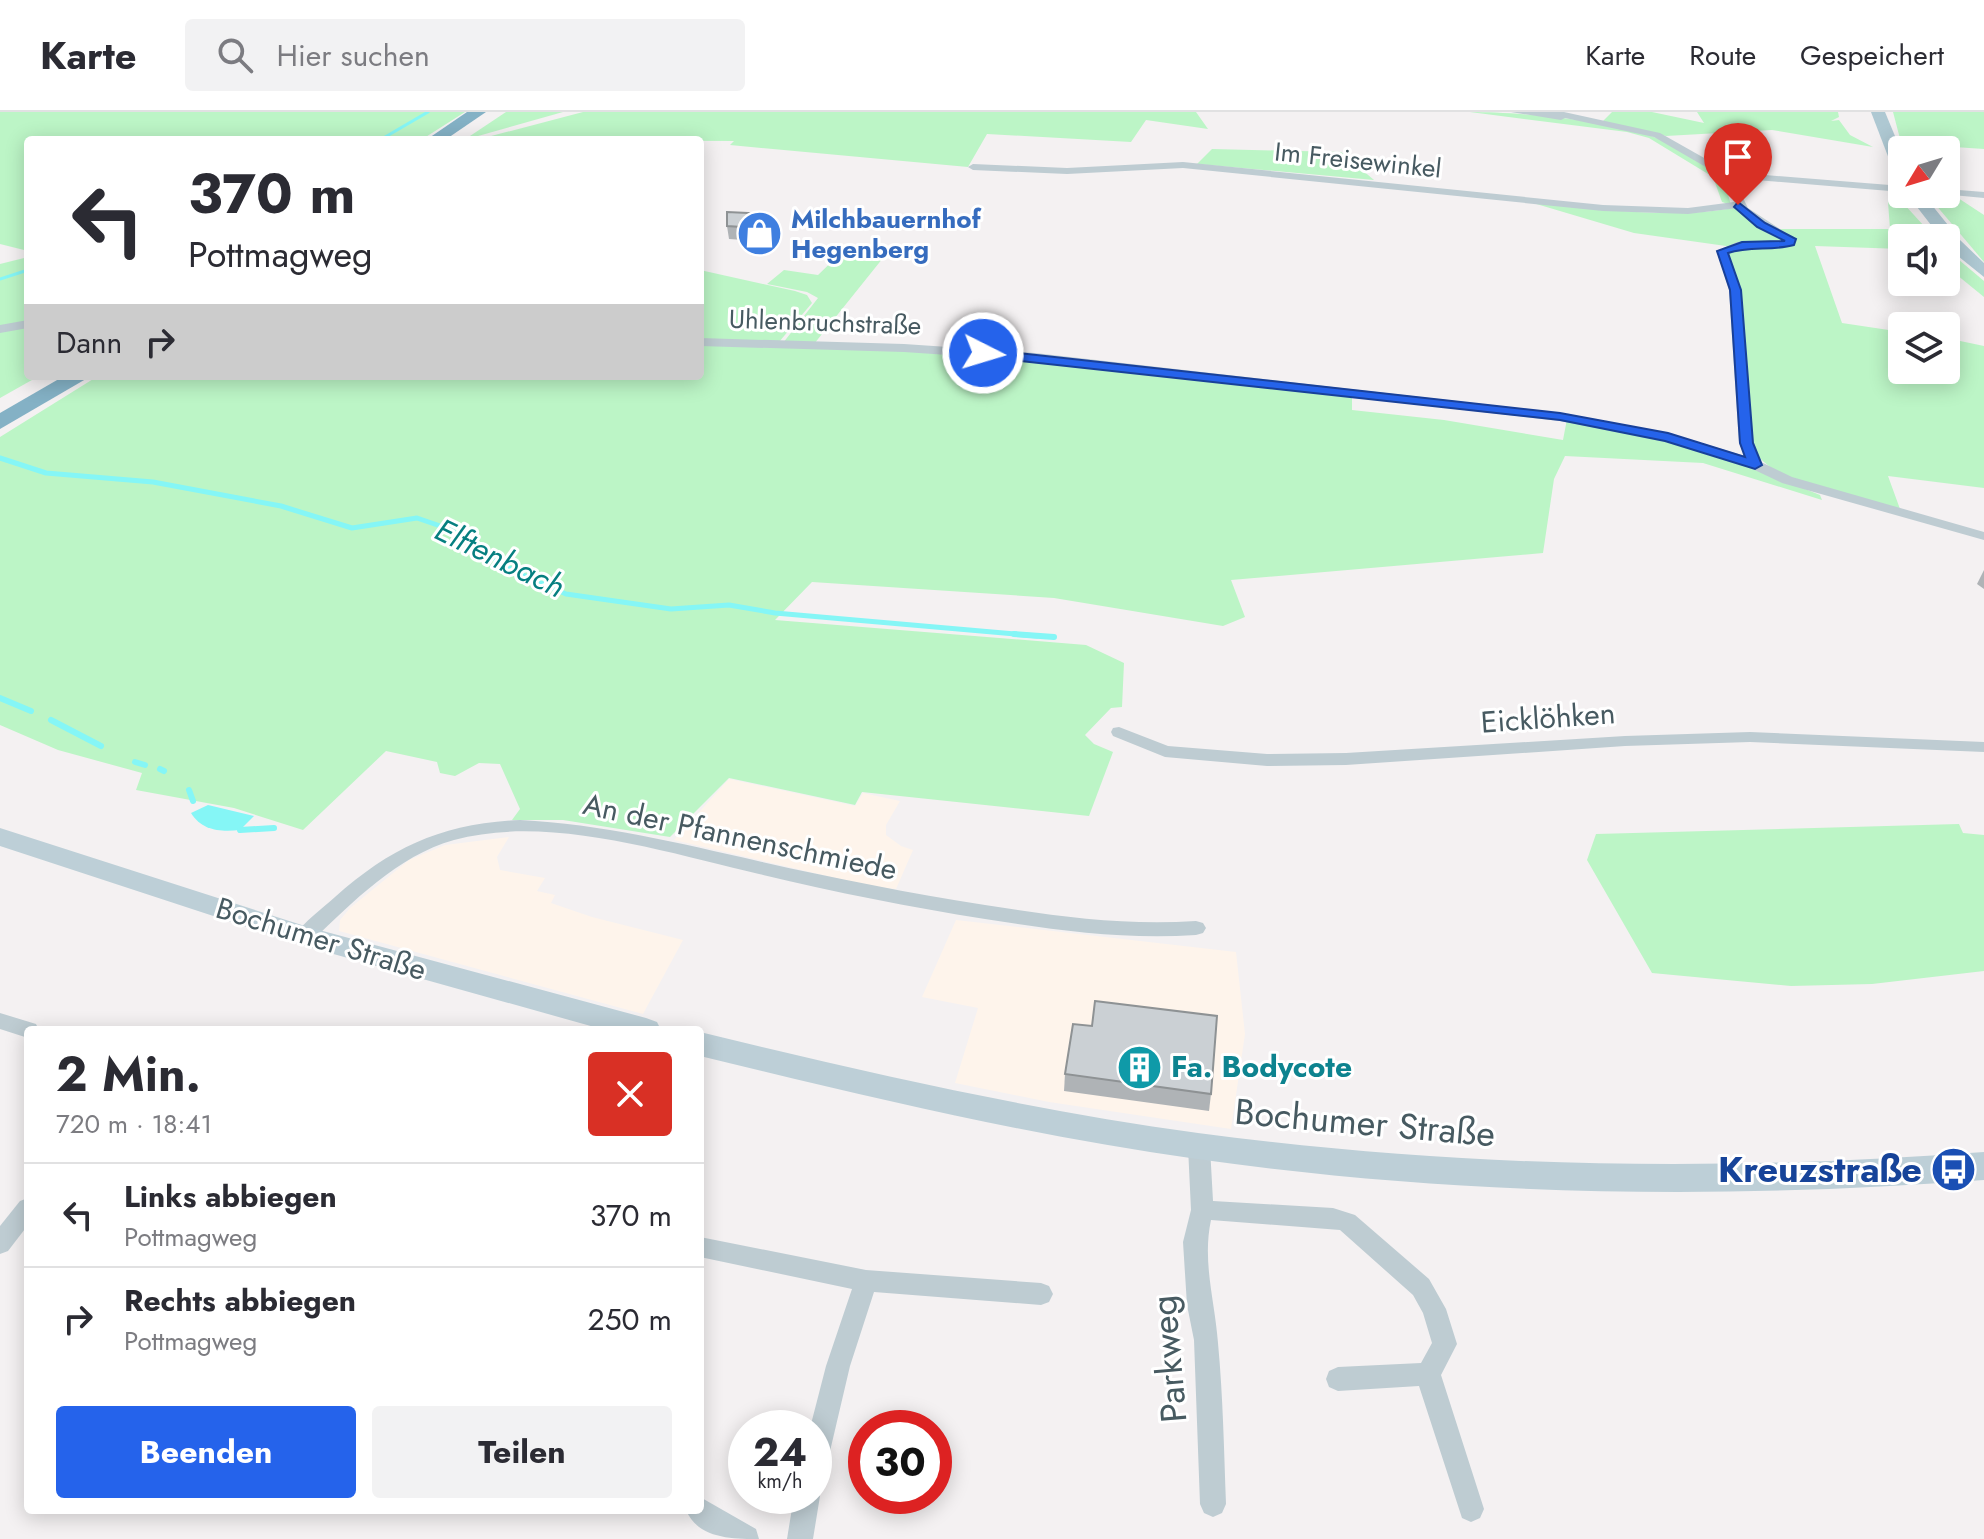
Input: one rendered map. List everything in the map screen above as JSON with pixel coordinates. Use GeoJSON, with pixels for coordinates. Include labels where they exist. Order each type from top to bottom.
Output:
{"type":"FeatureCollection","features":[{"type":"Feature","properties":{"kind":"highway"},"geometry":{"type":"LineString","coordinates":[[440,136],[478,112]]}},
{"type":"Feature","properties":{"kind":"highway"},"geometry":{"type":"LineString","coordinates":[[458,136],[494,112]]}},
{"type":"Feature","properties":{"kind":"highway"},"geometry":{"type":"LineString","coordinates":[[0,407],[47,380]]}},
{"type":"Feature","properties":{"kind":"highway"},"geometry":{"type":"LineString","coordinates":[[0,422],[73,380]]}},
{"type":"Feature","properties":{"kind":"main road"},"geometry":{"type":"LineString","coordinates":[[1878,112],[1888,137]]}},
{"type":"Feature","properties":{"kind":"main road"},"geometry":{"type":"LineString","coordinates":[[1926,208],[1954,244],[1984,272]]}},
{"type":"Feature","properties":{"kind":"main road","name":"Bochumer Straße"},"geometry":{"type":"LineString","coordinates":[[0,837],[305,936],[631,1026]]}},
{"type":"Feature","properties":{"kind":"main road","name":"Bochumer Straße"},"geometry":{"type":"LineString","coordinates":[[704,1045],[1022,1117],[1199,1147],[1416,1169],[1596,1180],[1783,1180],[1984,1166]]}},
{"type":"Feature","properties":{"kind":"street"},"geometry":{"type":"LineString","coordinates":[[1516,112],[1603,123]]}},
{"type":"Feature","properties":{"kind":"street"},"geometry":{"type":"LineString","coordinates":[[1551,112],[1662,137],[1727,175],[1888,188]]}},
{"type":"Feature","properties":{"kind":"street","name":"Im Freisewinkel"},"geometry":{"type":"LineString","coordinates":[[973,167],[1067,171],[1183,165],[1603,208],[1688,211],[1738,205]]}},
{"type":"Feature","properties":{"kind":"street"},"geometry":{"type":"LineString","coordinates":[[1727,175],[1738,205],[1761,225],[1790,239],[1790,243],[1780,246],[1742,245],[1722,251],[1735,290],[1746,443],[1755,465]]}},
{"type":"Feature","properties":{"kind":"street"},"geometry":{"type":"LineString","coordinates":[[1960,193],[1984,195]]}},
{"type":"Feature","properties":{"kind":"street"},"geometry":{"type":"LineString","coordinates":[[0,329],[24,325]]}},
{"type":"Feature","properties":{"kind":"street","name":"Uhlenbruchstraße"},"geometry":{"type":"LineString","coordinates":[[704,342],[874,346],[1009,355],[1498,408],[1640,431],[1755,465],[1787,480],[1984,536]]}},
{"type":"Feature","properties":{"kind":"street","name":"Eicklöhken"},"geometry":{"type":"LineString","coordinates":[[1119,732],[1165,751],[1267,760],[1346,759],[1625,741],[1750,737],[1984,747]]}},
{"type":"Feature","properties":{"kind":"street","name":"An der Pfannenschmiede"},"geometry":{"type":"LineString","coordinates":[[305,936],[367,878],[408,852],[454,834],[502,828],[557,829],[616,838],[880,895],[1027,919],[1149,933],[1196,928]]}},
{"type":"Feature","properties":{"kind":"street"},"geometry":{"type":"LineString","coordinates":[[0,1021],[24,1028]]}},
{"type":"Feature","properties":{"kind":"street","name":"Parkweg"},"geometry":{"type":"LineString","coordinates":[[1199,1147],[1202,1210],[1195,1242],[1199,1305],[1206,1340],[1213,1504]]}},
{"type":"Feature","properties":{"kind":"street"},"geometry":{"type":"LineString","coordinates":[[1202,1210],[1333,1218],[1362,1232],[1421,1287],[1434,1309],[1445,1344],[1428,1374],[1471,1509]]}},
{"type":"Feature","properties":{"kind":"street"},"geometry":{"type":"LineString","coordinates":[[0,1244],[24,1213]]}},
{"type":"Feature","properties":{"kind":"street"},"geometry":{"type":"LineString","coordinates":[[704,1248],[866,1281],[1041,1294]]}},
{"type":"Feature","properties":{"kind":"street"},"geometry":{"type":"LineString","coordinates":[[827,1410],[866,1281]]}},
{"type":"Feature","properties":{"kind":"street"},"geometry":{"type":"LineString","coordinates":[[1338,1379],[1428,1374]]}},
{"type":"Feature","properties":{"kind":"street"},"geometry":{"type":"LineString","coordinates":[[704,1513],[746,1539]]}},
{"type":"Feature","properties":{"kind":"street"},"geometry":{"type":"LineString","coordinates":[[800,1539],[804,1514]]}},
{"type":"Feature","properties":{"kind":"shaded area"},"geometry":{"type":"Polygon","coordinates":[[[729,779],[855,806],[863,793],[900,801],[886,825],[886,835],[913,850],[896,889],[870,886],[674,840],[729,779]]]}},
{"type":"Feature","properties":{"kind":"shaded area"},"geometry":{"type":"Polygon","coordinates":[[[509,837],[497,857],[500,870],[545,878],[537,891],[555,895],[551,903],[592,917],[683,940],[643,1014],[339,931],[340,920],[350,908],[409,860],[445,845],[509,837]]]}},
{"type":"Feature","properties":{"kind":"shaded area"},"geometry":{"type":"Polygon","coordinates":[[[956,920],[1236,952],[1245,1034],[1231,1129],[1049,1102],[955,1083],[978,1008],[922,997],[956,920]]]}},
{"type":"Feature","properties":{"kind":"green space"},"geometry":{"type":"Polygon","coordinates":[[[0,112],[465,112],[427,136],[24,136],[24,250],[0,244],[0,112]]]}},
{"type":"Feature","properties":{"kind":"green space"},"geometry":{"type":"Polygon","coordinates":[[[506,112],[563,112],[478,136],[470,136],[506,112]]]}},
{"type":"Feature","properties":{"kind":"green space"},"geometry":{"type":"Polygon","coordinates":[[[583,112],[1196,112],[1208,129],[1146,120],[1131,142],[987,134],[968,167],[730,145],[734,141],[704,141],[704,136],[491,136],[583,112]]]}},
{"type":"Feature","properties":{"kind":"green space"},"geometry":{"type":"Polygon","coordinates":[[[1470,112],[1593,122],[1640,132],[1675,147],[1723,177],[1731,205],[1722,202],[1713,177],[1649,138],[1627,132],[1470,112]]]}},
{"type":"Feature","properties":{"kind":"green space"},"geometry":{"type":"Polygon","coordinates":[[[1612,112],[1652,112],[1704,123],[1697,112],[1838,112],[1839,117],[1831,121],[1839,120],[1850,135],[1873,147],[1772,130],[1666,136],[1602,122],[1612,112]]]}},
{"type":"Feature","properties":{"kind":"green space"},"geometry":{"type":"Polygon","coordinates":[[[1893,112],[1984,112],[1984,149],[1960,147],[1960,136],[1899,136],[1893,112]]]}},
{"type":"Feature","properties":{"kind":"green space"},"geometry":{"type":"Polygon","coordinates":[[[1212,149],[1341,152],[1374,180],[1197,164],[1212,149]]]}},
{"type":"Feature","properties":{"kind":"green space"},"geometry":{"type":"Polygon","coordinates":[[[1960,199],[1984,215],[1984,262],[1960,234],[1960,224],[1952,224],[1938,208],[1960,208],[1960,199]]]}},
{"type":"Feature","properties":{"kind":"green space"},"geometry":{"type":"Polygon","coordinates":[[[1533,203],[1665,213],[1743,206],[1774,229],[1888,229],[1888,249],[1815,246],[1842,323],[1888,330],[1888,384],[1960,384],[1960,341],[1984,346],[1984,488],[1888,476],[1900,509],[1819,489],[1779,472],[1763,461],[1752,448],[1727,260],[1728,249],[1733,247],[1634,233],[1533,203]]]}},
{"type":"Feature","properties":{"kind":"green space"},"geometry":{"type":"Polygon","coordinates":[[[1888,208],[1908,208],[1922,224],[1890,224],[1888,208]]]}},
{"type":"Feature","properties":{"kind":"green space"},"geometry":{"type":"Polygon","coordinates":[[[847,247],[887,253],[814,344],[783,343],[818,298],[807,292],[767,284],[784,270],[818,275],[847,247]]]}},
{"type":"Feature","properties":{"kind":"green space"},"geometry":{"type":"Polygon","coordinates":[[[24,258],[24,324],[0,328],[0,264],[24,258]]]}},
{"type":"Feature","properties":{"kind":"green space"},"geometry":{"type":"Polygon","coordinates":[[[1960,261],[1984,281],[1984,297],[1960,277],[1960,261]]]}},
{"type":"Feature","properties":{"kind":"green space"},"geometry":{"type":"Polygon","coordinates":[[[704,271],[807,295],[812,303],[779,342],[704,340],[704,271]]]}},
{"type":"Feature","properties":{"kind":"green space"},"geometry":{"type":"Polygon","coordinates":[[[24,326],[24,380],[32,380],[0,398],[0,330],[24,326]]]}},
{"type":"Feature","properties":{"kind":"green space"},"geometry":{"type":"Polygon","coordinates":[[[704,344],[846,347],[1034,359],[1352,395],[1352,410],[1444,420],[1563,440],[1567,419],[1632,432],[1696,450],[1820,495],[1822,500],[1703,463],[1565,456],[1554,479],[1543,553],[1231,580],[1245,617],[1223,626],[1054,598],[812,582],[775,620],[1086,645],[1124,663],[1122,707],[1111,708],[1085,735],[1094,744],[1113,752],[1089,816],[862,792],[855,805],[729,778],[670,837],[563,820],[512,820],[520,809],[500,764],[479,763],[455,776],[440,773],[437,762],[386,751],[303,830],[234,808],[136,790],[142,773],[58,750],[0,725],[0,437],[92,380],[704,380],[704,344]]]}},
{"type":"Feature","properties":{"kind":"green space"},"geometry":{"type":"Polygon","coordinates":[[[1959,824],[1963,833],[1984,835],[1984,971],[1872,984],[1791,986],[1652,973],[1587,860],[1596,834],[1959,824]]]}},
{"type":"Feature","properties":{"kind":"water"},"geometry":{"type":"Polygon","coordinates":[[[208,805],[254,816],[240,830],[212,829],[201,824],[191,813],[208,805]]]}},
{"type":"Feature","properties":{"kind":"building"},"geometry":{"type":"Polygon","coordinates":[[[727,212],[767,214],[757,228],[727,226],[727,212]]]}},
{"type":"Feature","properties":{"kind":"building","name":"Fa. Bodycote"},"geometry":{"type":"Polygon","coordinates":[[[1095,1001],[1217,1016],[1211,1094],[1065,1074],[1073,1024],[1092,1026],[1095,1001]]]}},
{"type":"Feature","properties":{"kind":"waterway"},"geometry":{"type":"LineString","coordinates":[[387,136],[428,112]]}},
{"type":"Feature","properties":{"kind":"waterway"},"geometry":{"type":"LineString","coordinates":[[0,279],[24,271]]}},
{"type":"Feature","properties":{"kind":"waterway","name":"Elftenbach"},"geometry":{"type":"LineString","coordinates":[[0,458],[46,473],[153,482],[281,506],[352,528],[417,518],[449,529],[514,571],[566,594],[671,609],[729,605],[775,613],[1015,634]]}},
{"type":"Feature","properties":{"kind":"waterway","name":"Elftenbach"},"geometry":{"type":"LineString","coordinates":[[1015,634],[1054,637]]}},
{"type":"Feature","properties":{"kind":"waterway","name":"Elftenbach"},"geometry":{"type":"LineString","coordinates":[[1015,634],[1037,636]]}},
{"type":"Feature","properties":{"kind":"waterway"},"geometry":{"type":"LineString","coordinates":[[0,698],[31,711]]}},
{"type":"Feature","properties":{"kind":"waterway"},"geometry":{"type":"LineString","coordinates":[[51,720],[101,746]]}},
{"type":"Feature","properties":{"kind":"waterway"},"geometry":{"type":"LineString","coordinates":[[135,762],[145,765]]}},
{"type":"Feature","properties":{"kind":"waterway"},"geometry":{"type":"LineString","coordinates":[[160,769],[164,771]]}},
{"type":"Feature","properties":{"kind":"waterway"},"geometry":{"type":"LineString","coordinates":[[189,790],[193,801]]}},
{"type":"Feature","properties":{"kind":"waterway"},"geometry":{"type":"LineString","coordinates":[[240,830],[274,828]]}},
{"type":"Feature","properties":{"kind":"place","name":"Milchbauernhof Hegenberg"},"geometry":{"type":"Point","coordinates":[760,234]}},
{"type":"Feature","properties":{"kind":"place","name":"Fa. Bodycote"},"geometry":{"type":"Point","coordinates":[1140,1067]}},
{"type":"Feature","properties":{"kind":"place","name":"Kreuzstraße"},"geometry":{"type":"Point","coordinates":[1953,1169]}},
{"type":"Feature","properties":{"kind":"route"},"geometry":{"type":"LineString","coordinates":[[983,353],[1124,366],[1560,417],[1668,437],[1755,465],[1746,443],[1735,290],[1722,251],[1742,245],[1780,246],[1790,243],[1790,239],[1750,218],[1738,205]]}}]}
